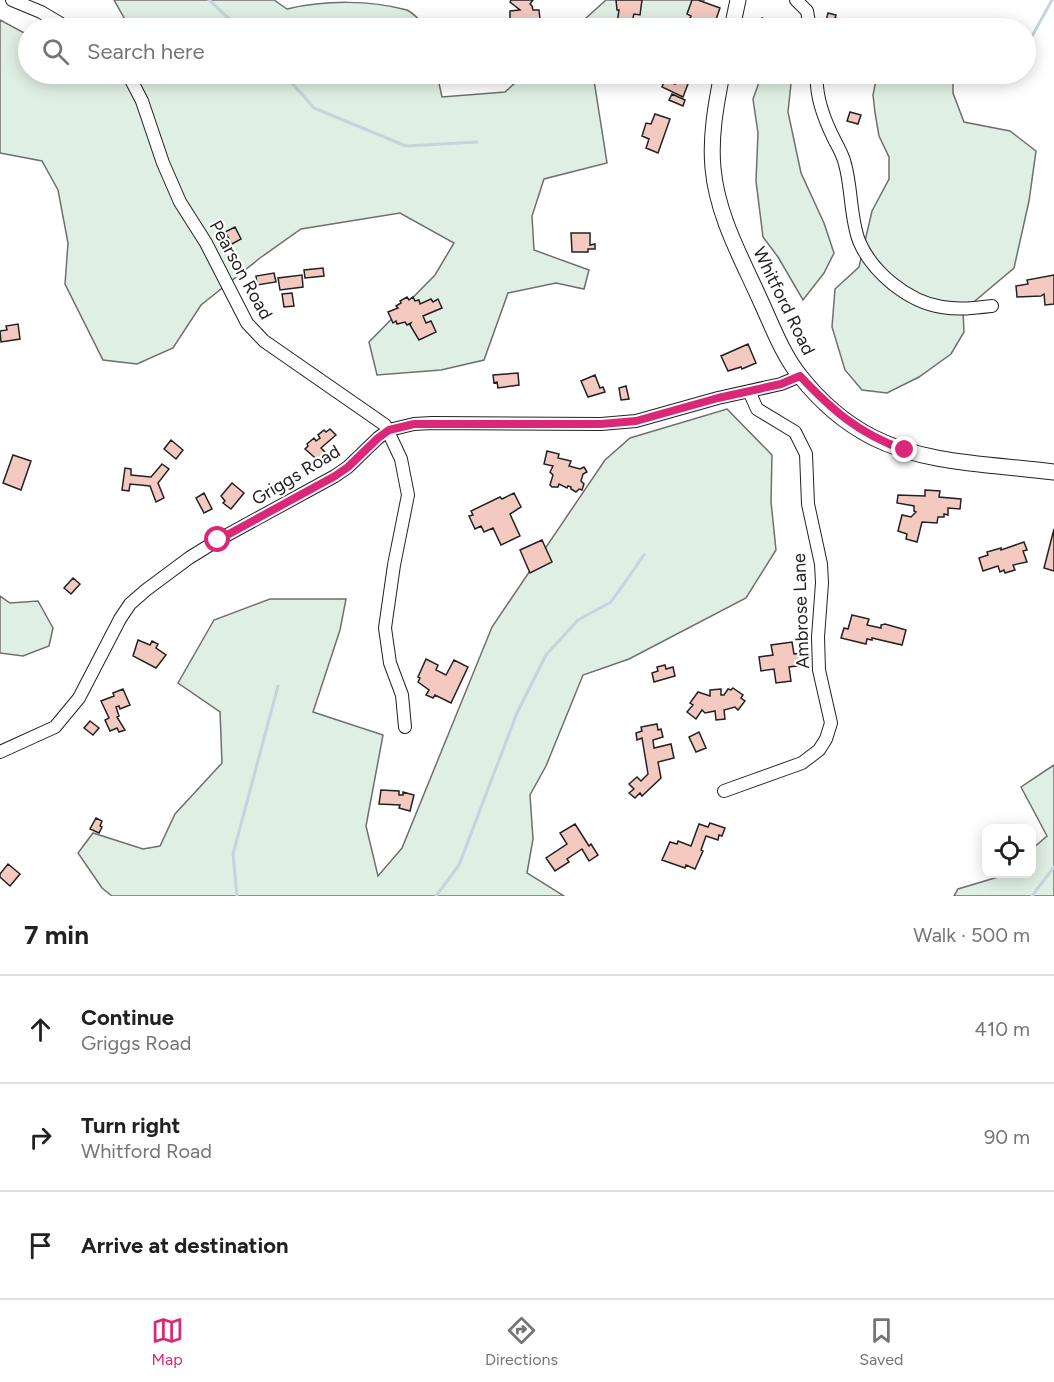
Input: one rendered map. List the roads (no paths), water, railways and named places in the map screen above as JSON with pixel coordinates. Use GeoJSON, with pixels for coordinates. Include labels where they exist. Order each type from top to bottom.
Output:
{"type":"FeatureCollection","features":[{"type":"Feature","properties":{"kind":"main road"},"geometry":{"type":"LineString","coordinates":[[734,18],[738,0]]}},
{"type":"Feature","properties":{"kind":"main road","name":"Whitford Road"},"geometry":{"type":"LineString","coordinates":[[720,84],[712,152],[715,186],[734,241],[781,344],[800,376],[846,420],[889,444],[943,458],[1054,472]]}},
{"type":"Feature","properties":{"kind":"street"},"geometry":{"type":"LineString","coordinates":[[12,0],[51,18]]}},
{"type":"Feature","properties":{"kind":"street"},"geometry":{"type":"LineString","coordinates":[[796,0],[807,11],[808,18]]}},
{"type":"Feature","properties":{"kind":"street","name":"Pearson Road"},"geometry":{"type":"LineString","coordinates":[[133,84],[142,101],[163,163],[180,202],[206,243],[247,323],[264,341],[389,430]]}},
{"type":"Feature","properties":{"kind":"street"},"geometry":{"type":"LineString","coordinates":[[817,84],[827,125],[846,165],[859,240],[873,264],[903,292],[931,304],[953,309],[992,306]]}},
{"type":"Feature","properties":{"kind":"street","name":"Griggs Road"},"geometry":{"type":"LineString","coordinates":[[0,752],[55,728],[79,698],[120,618],[130,604],[164,575],[218,540],[335,476],[389,430],[414,424],[432,423],[619,423],[636,421],[781,384],[800,376]]}},
{"type":"Feature","properties":{"kind":"street","name":"Ambrose Lane"},"geometry":{"type":"LineString","coordinates":[[724,791],[802,763],[819,750],[826,739],[831,723],[819,670],[821,564],[808,504],[806,453],[795,432],[757,409],[749,391]]}},
{"type":"Feature","properties":{"kind":"street"},"geometry":{"type":"LineString","coordinates":[[389,430],[405,470],[408,495],[394,565],[385,628],[390,663],[402,695],[405,727]]}},
{"type":"Feature","properties":{"kind":"waterway"},"geometry":{"type":"LineString","coordinates":[[209,0],[228,18]]}},
{"type":"Feature","properties":{"kind":"waterway"},"geometry":{"type":"LineString","coordinates":[[1036,29],[1052,0]]}},
{"type":"Feature","properties":{"kind":"waterway"},"geometry":{"type":"LineString","coordinates":[[293,84],[314,108],[406,146],[477,142]]}},
{"type":"Feature","properties":{"kind":"waterway"},"geometry":{"type":"LineString","coordinates":[[436,896],[459,865],[517,713],[546,655],[578,620],[611,602],[644,555]]}},
{"type":"Feature","properties":{"kind":"waterway"},"geometry":{"type":"LineString","coordinates":[[237,896],[233,854],[278,686]]}},
{"type":"Feature","properties":{"kind":"waterway"},"geometry":{"type":"LineString","coordinates":[[1032,896],[1054,867]]}}]}
